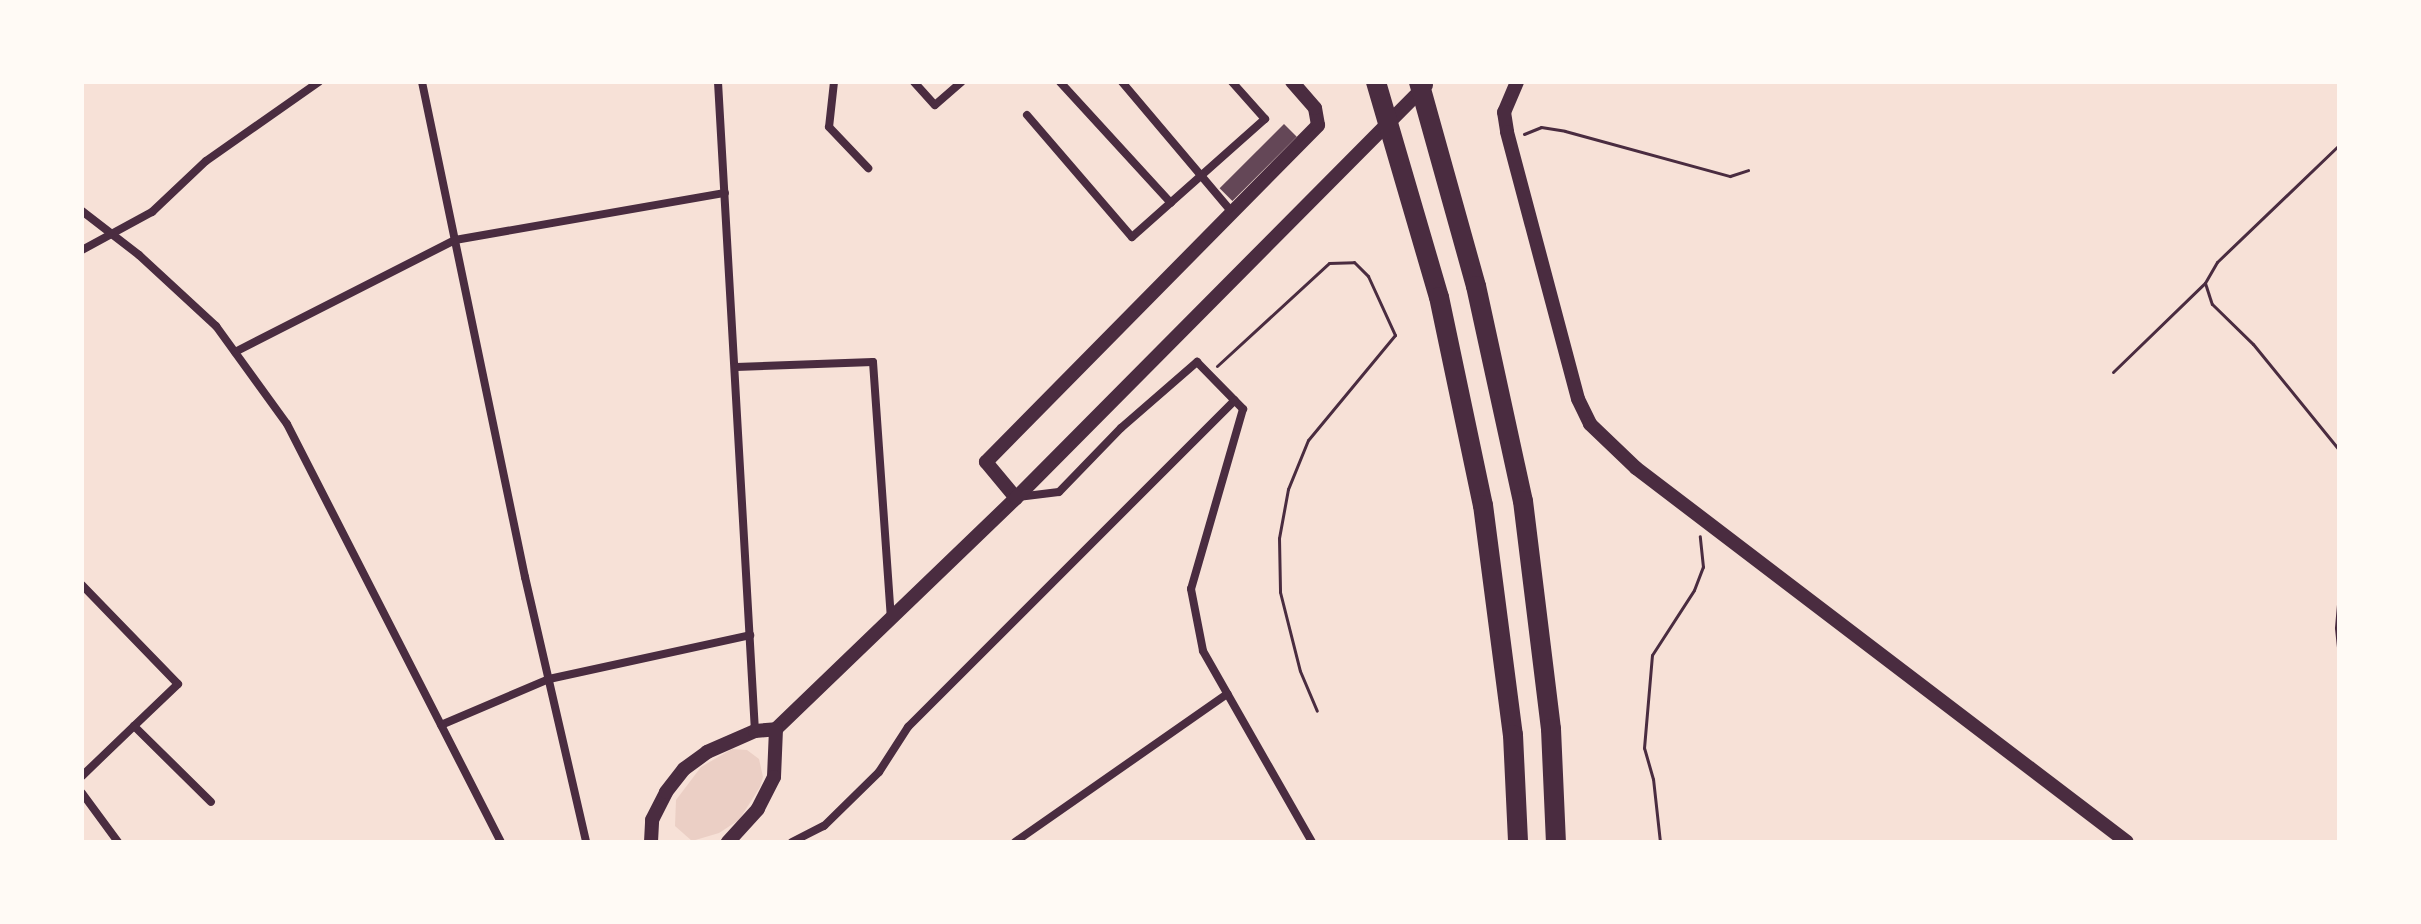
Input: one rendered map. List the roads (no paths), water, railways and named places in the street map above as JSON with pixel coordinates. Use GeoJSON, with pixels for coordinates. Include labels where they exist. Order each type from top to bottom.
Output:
{"type":"FeatureCollection","features":[{"type":"Feature","properties":{"kind":"highway"},"geometry":{"type":"LineString","coordinates":[[1376,82],[1439,297],[1483,505],[1513,735],[1518,842]]}},
{"type":"Feature","properties":{"kind":"highway"},"geometry":{"type":"LineString","coordinates":[[1419,82],[1476,286],[1523,501],[1551,729],[1556,842]]}},
{"type":"Feature","properties":{"kind":"street"},"geometry":{"type":"LineString","coordinates":[[82,250],[111,237],[152,212],[206,161],[319,82]]}},
{"type":"Feature","properties":{"kind":"street"},"geometry":{"type":"LineString","coordinates":[[422,82],[586,842]]}},
{"type":"Feature","properties":{"kind":"street"},"geometry":{"type":"LineString","coordinates":[[718,82],[755,731]]}},
{"type":"Feature","properties":{"kind":"street"},"geometry":{"type":"LineString","coordinates":[[834,82],[829,127],[868,168]]}},
{"type":"Feature","properties":{"kind":"street"},"geometry":{"type":"LineString","coordinates":[[914,82],[935,105],[961,82]]}},
{"type":"Feature","properties":{"kind":"street"},"geometry":{"type":"LineString","coordinates":[[1060,82],[1171,203]]}},
{"type":"Feature","properties":{"kind":"street"},"geometry":{"type":"LineString","coordinates":[[1122,82],[1232,212]]}},
{"type":"Feature","properties":{"kind":"street"},"geometry":{"type":"LineString","coordinates":[[1027,115],[1132,237],[1265,119],[1232,82]]}},
{"type":"Feature","properties":{"kind":"street"},"geometry":{"type":"LineString","coordinates":[[1016,498],[986,462],[1318,125],[1315,108],[1292,82]]}},
{"type":"Feature","properties":{"kind":"street"},"geometry":{"type":"LineString","coordinates":[[651,842],[652,820],[666,792],[684,769],[707,752],[755,731],[776,729],[1016,498],[1429,82]]}},
{"type":"Feature","properties":{"kind":"street"},"geometry":{"type":"LineString","coordinates":[[1517,82],[1504,112],[1509,139],[1578,399],[1590,424],[1608,445],[2127,842]]}},
{"type":"Feature","properties":{"kind":"street"},"geometry":{"type":"LineString","coordinates":[[235,352],[455,240],[725,193]]}},
{"type":"Feature","properties":{"kind":"street"},"geometry":{"type":"LineString","coordinates":[[82,211],[111,237],[139,255],[216,326],[287,424],[501,842]]}},
{"type":"Feature","properties":{"kind":"street"},"geometry":{"type":"LineString","coordinates":[[736,367],[873,362],[891,618]]}},
{"type":"Feature","properties":{"kind":"street"},"geometry":{"type":"LineString","coordinates":[[1016,498],[1059,492],[1121,428],[1197,362],[1243,409],[1191,589],[1203,651],[1312,842]]}},
{"type":"Feature","properties":{"kind":"street"},"geometry":{"type":"LineString","coordinates":[[792,842],[824,826],[879,772],[908,727],[1235,400]]}},
{"type":"Feature","properties":{"kind":"street"},"geometry":{"type":"LineString","coordinates":[[82,585],[178,684],[82,776]]}},
{"type":"Feature","properties":{"kind":"street"},"geometry":{"type":"LineString","coordinates":[[441,725],[549,679],[750,635]]}},
{"type":"Feature","properties":{"kind":"street"},"geometry":{"type":"LineString","coordinates":[[1015,842],[1227,694]]}},
{"type":"Feature","properties":{"kind":"street"},"geometry":{"type":"LineString","coordinates":[[134,726],[211,802]]}},
{"type":"Feature","properties":{"kind":"street"},"geometry":{"type":"LineString","coordinates":[[728,842],[758,809],[774,777],[776,729]]}},
{"type":"Feature","properties":{"kind":"street"},"geometry":{"type":"LineString","coordinates":[[82,793],[118,842]]}}]}
